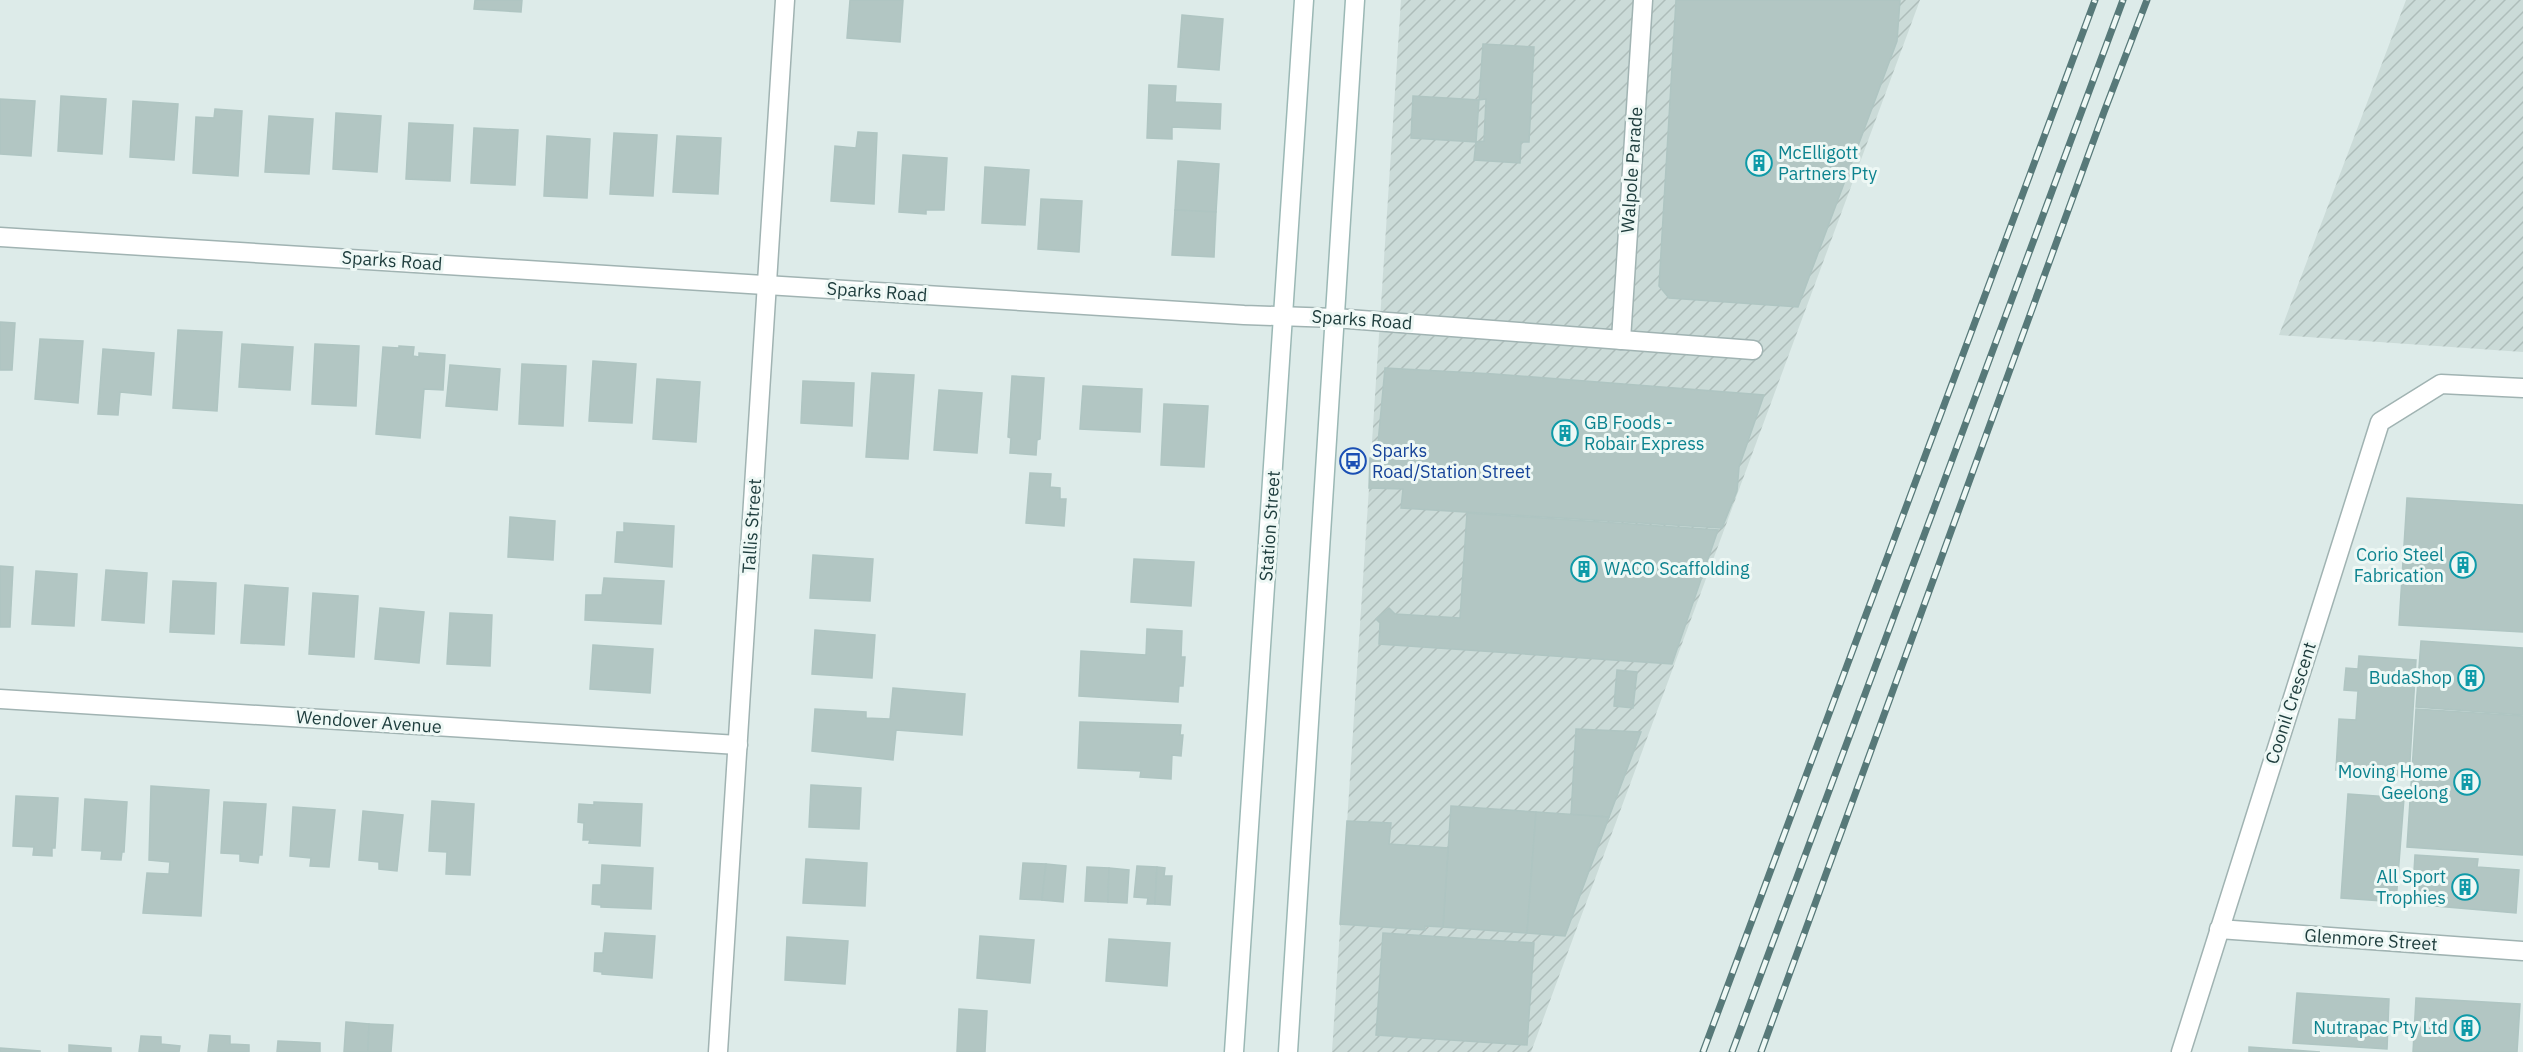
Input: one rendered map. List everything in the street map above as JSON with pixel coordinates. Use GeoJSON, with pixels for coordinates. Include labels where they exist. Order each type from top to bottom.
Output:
{"type":"FeatureCollection","features":[{"type":"Feature","properties":{"kind":"street","name":"Tallis Street"},"geometry":{"type":"LineString","coordinates":[[718,1052],[785,0]]}},
{"type":"Feature","properties":{"kind":"street","name":"Station Street"},"geometry":{"type":"LineString","coordinates":[[1234,1052],[1304,0]]}},
{"type":"Feature","properties":{"kind":"street"},"geometry":{"type":"LineString","coordinates":[[1288,1052],[1355,0]]}},
{"type":"Feature","properties":{"kind":"street","name":"Walpole Parade"},"geometry":{"type":"LineString","coordinates":[[1621,340],[1643,0]]}},
{"type":"Feature","properties":{"kind":"street","name":"Sparks Road"},"geometry":{"type":"LineString","coordinates":[[0,237],[1335,318],[1753,350]]}},
{"type":"Feature","properties":{"kind":"street","name":"Coonil Crescent"},"geometry":{"type":"LineString","coordinates":[[2181,1052],[2380,422],[2441,384],[2523,388]]}},
{"type":"Feature","properties":{"kind":"street","name":"Wendover Avenue"},"geometry":{"type":"LineString","coordinates":[[0,699],[738,745]]}},
{"type":"Feature","properties":{"kind":"street","name":"Glenmore Street"},"geometry":{"type":"LineString","coordinates":[[2219,929],[2523,951]]}},
{"type":"Feature","properties":{"kind":"shaded area"},"geometry":{"type":"Polygon","coordinates":[[[1401,0],[1920,0],[1531,1052],[1332,1052],[1401,0]]]}},
{"type":"Feature","properties":{"kind":"shaded area"},"geometry":{"type":"Polygon","coordinates":[[[2406,0],[2523,0],[2523,352],[2279,335],[2406,0]]]}},
{"type":"Feature","properties":{"kind":"building"},"geometry":{"type":"Polygon","coordinates":[[[475,0],[522,0],[521,12],[474,9],[475,0]]]}},
{"type":"Feature","properties":{"kind":"building"},"geometry":{"type":"Polygon","coordinates":[[[850,0],[903,0],[900,42],[847,38],[850,0]]]}},
{"type":"Feature","properties":{"kind":"building","name":"McElligott Partners Pty"},"geometry":{"type":"Polygon","coordinates":[[[1676,0],[1900,0],[1897,41],[1798,307],[1669,298],[1659,286],[1676,0]]]}},
{"type":"Feature","properties":{"kind":"building"},"geometry":{"type":"Polygon","coordinates":[[[1182,15],[1223,19],[1219,70],[1178,67],[1182,15]]]}},
{"type":"Feature","properties":{"kind":"building"},"geometry":{"type":"Polygon","coordinates":[[[1483,44],[1534,47],[1529,142],[1521,142],[1520,163],[1474,160],[1476,142],[1484,141],[1486,99],[1479,100],[1483,44]]]}},
{"type":"Feature","properties":{"kind":"building"},"geometry":{"type":"Polygon","coordinates":[[[1149,85],[1176,86],[1175,102],[1221,104],[1220,129],[1172,127],[1172,139],[1147,138],[1149,85]]]}},
{"type":"Feature","properties":{"kind":"building"},"geometry":{"type":"Polygon","coordinates":[[[61,96],[106,99],[102,154],[58,151],[61,96]]]}},
{"type":"Feature","properties":{"kind":"building"},"geometry":{"type":"Polygon","coordinates":[[[1413,96],[1479,100],[1476,142],[1411,138],[1413,96]]]}},
{"type":"Feature","properties":{"kind":"building"},"geometry":{"type":"Polygon","coordinates":[[[0,99],[35,101],[31,156],[0,154],[0,99]]]}},
{"type":"Feature","properties":{"kind":"building"},"geometry":{"type":"Polygon","coordinates":[[[133,101],[178,104],[174,160],[130,157],[133,101]]]}},
{"type":"Feature","properties":{"kind":"building"},"geometry":{"type":"Polygon","coordinates":[[[215,109],[242,111],[238,176],[193,173],[196,117],[214,118],[215,109]]]}},
{"type":"Feature","properties":{"kind":"building"},"geometry":{"type":"Polygon","coordinates":[[[336,113],[381,116],[377,172],[333,169],[336,113]]]}},
{"type":"Feature","properties":{"kind":"building"},"geometry":{"type":"Polygon","coordinates":[[[269,116],[313,119],[309,174],[265,172],[269,116]]]}},
{"type":"Feature","properties":{"kind":"building"},"geometry":{"type":"Polygon","coordinates":[[[409,123],[453,125],[450,181],[406,179],[409,123]]]}},
{"type":"Feature","properties":{"kind":"building"},"geometry":{"type":"Polygon","coordinates":[[[474,128],[518,130],[515,185],[471,183],[474,128]]]}},
{"type":"Feature","properties":{"kind":"building"},"geometry":{"type":"Polygon","coordinates":[[[858,132],[877,133],[874,204],[831,201],[835,146],[856,148],[858,132]]]}},
{"type":"Feature","properties":{"kind":"building"},"geometry":{"type":"Polygon","coordinates":[[[614,133],[657,135],[653,196],[610,194],[614,133]]]}},
{"type":"Feature","properties":{"kind":"building"},"geometry":{"type":"Polygon","coordinates":[[[547,136],[590,139],[587,198],[544,196],[547,136]]]}},
{"type":"Feature","properties":{"kind":"building"},"geometry":{"type":"Polygon","coordinates":[[[677,136],[721,138],[718,194],[673,192],[677,136]]]}},
{"type":"Feature","properties":{"kind":"building"},"geometry":{"type":"Polygon","coordinates":[[[903,155],[947,158],[944,210],[926,210],[926,214],[899,212],[903,155]]]}},
{"type":"Feature","properties":{"kind":"building"},"geometry":{"type":"Polygon","coordinates":[[[1178,161],[1219,164],[1216,212],[1175,210],[1178,161]]]}},
{"type":"Feature","properties":{"kind":"building"},"geometry":{"type":"Polygon","coordinates":[[[985,167],[1029,170],[1025,225],[982,223],[985,167]]]}},
{"type":"Feature","properties":{"kind":"building"},"geometry":{"type":"Polygon","coordinates":[[[1041,199],[1082,201],[1079,252],[1038,249],[1041,199]]]}},
{"type":"Feature","properties":{"kind":"building"},"geometry":{"type":"Polygon","coordinates":[[[1175,210],[1216,212],[1214,257],[1172,255],[1175,210]]]}},
{"type":"Feature","properties":{"kind":"building"},"geometry":{"type":"Polygon","coordinates":[[[0,322],[15,323],[12,370],[0,370],[0,322]]]}},
{"type":"Feature","properties":{"kind":"building"},"geometry":{"type":"Polygon","coordinates":[[[178,330],[222,332],[217,411],[173,408],[178,330]]]}},
{"type":"Feature","properties":{"kind":"building"},"geometry":{"type":"Polygon","coordinates":[[[40,339],[83,341],[78,403],[35,399],[40,339]]]}},
{"type":"Feature","properties":{"kind":"building"},"geometry":{"type":"Polygon","coordinates":[[[242,344],[293,347],[290,390],[239,387],[242,344]]]}},
{"type":"Feature","properties":{"kind":"building"},"geometry":{"type":"Polygon","coordinates":[[[315,344],[359,346],[356,406],[312,404],[315,344]]]}},
{"type":"Feature","properties":{"kind":"building"},"geometry":{"type":"Polygon","coordinates":[[[399,346],[414,347],[413,356],[419,357],[419,353],[445,355],[443,390],[424,389],[420,438],[376,434],[383,347],[399,348],[399,346]]]}},
{"type":"Feature","properties":{"kind":"building"},"geometry":{"type":"Polygon","coordinates":[[[103,349],[154,353],[151,395],[120,392],[118,415],[98,414],[103,349]]]}},
{"type":"Feature","properties":{"kind":"building"},"geometry":{"type":"Polygon","coordinates":[[[593,361],[636,364],[632,423],[589,421],[593,361]]]}},
{"type":"Feature","properties":{"kind":"building"},"geometry":{"type":"Polygon","coordinates":[[[522,364],[566,366],[563,426],[519,424],[522,364]]]}},
{"type":"Feature","properties":{"kind":"building"},"geometry":{"type":"Polygon","coordinates":[[[450,365],[500,369],[497,410],[446,406],[450,365]]]}},
{"type":"Feature","properties":{"kind":"building","name":"GB Foods - Robair Express"},"geometry":{"type":"Polygon","coordinates":[[[1385,368],[1764,395],[1739,467],[1737,491],[1722,528],[1401,508],[1403,489],[1369,488],[1370,458],[1379,458],[1377,454],[1385,368]]]}},
{"type":"Feature","properties":{"kind":"building"},"geometry":{"type":"Polygon","coordinates":[[[872,373],[914,375],[908,459],[866,457],[872,373]]]}},
{"type":"Feature","properties":{"kind":"building"},"geometry":{"type":"Polygon","coordinates":[[[1012,376],[1044,378],[1040,439],[1037,440],[1036,455],[1010,453],[1011,438],[1008,437],[1012,376]]]}},
{"type":"Feature","properties":{"kind":"building"},"geometry":{"type":"Polygon","coordinates":[[[657,379],[700,382],[696,442],[653,439],[657,379]]]}},
{"type":"Feature","properties":{"kind":"building"},"geometry":{"type":"Polygon","coordinates":[[[803,381],[854,383],[852,426],[801,423],[803,381]]]}},
{"type":"Feature","properties":{"kind":"building"},"geometry":{"type":"Polygon","coordinates":[[[1083,386],[1142,389],[1140,432],[1080,429],[1083,386]]]}},
{"type":"Feature","properties":{"kind":"building"},"geometry":{"type":"Polygon","coordinates":[[[939,390],[982,393],[977,453],[934,450],[939,390]]]}},
{"type":"Feature","properties":{"kind":"building"},"geometry":{"type":"Polygon","coordinates":[[[1164,404],[1208,406],[1204,467],[1161,465],[1164,404]]]}},
{"type":"Feature","properties":{"kind":"building"},"geometry":{"type":"Polygon","coordinates":[[[1030,473],[1051,474],[1050,487],[1060,488],[1060,499],[1066,499],[1064,526],[1026,523],[1030,473]]]}},
{"type":"Feature","properties":{"kind":"building","name":"Corio Steel Fabrication"},"geometry":{"type":"Polygon","coordinates":[[[2407,498],[2523,505],[2523,632],[2399,625],[2407,498]]]}},
{"type":"Feature","properties":{"kind":"building","name":"WACO Scaffolding"},"geometry":{"type":"Polygon","coordinates":[[[1467,513],[1718,530],[1672,664],[1379,644],[1380,623],[1376,619],[1389,608],[1395,614],[1460,618],[1467,513]]]}},
{"type":"Feature","properties":{"kind":"building"},"geometry":{"type":"Polygon","coordinates":[[[510,517],[555,521],[553,560],[508,557],[510,517]]]}},
{"type":"Feature","properties":{"kind":"building"},"geometry":{"type":"Polygon","coordinates":[[[624,523],[674,526],[672,567],[615,562],[617,532],[624,532],[624,523]]]}},
{"type":"Feature","properties":{"kind":"building"},"geometry":{"type":"Polygon","coordinates":[[[813,555],[873,559],[870,601],[810,598],[813,555]]]}},
{"type":"Feature","properties":{"kind":"building"},"geometry":{"type":"Polygon","coordinates":[[[1134,559],[1194,562],[1191,606],[1131,602],[1134,559]]]}},
{"type":"Feature","properties":{"kind":"building"},"geometry":{"type":"Polygon","coordinates":[[[0,566],[13,567],[10,627],[0,627],[0,566]]]}},
{"type":"Feature","properties":{"kind":"building"},"geometry":{"type":"Polygon","coordinates":[[[106,570],[147,573],[144,623],[102,620],[106,570]]]}},
{"type":"Feature","properties":{"kind":"building"},"geometry":{"type":"Polygon","coordinates":[[[36,571],[77,574],[74,626],[32,624],[36,571]]]}},
{"type":"Feature","properties":{"kind":"building"},"geometry":{"type":"Polygon","coordinates":[[[604,578],[664,581],[661,624],[585,620],[586,595],[602,595],[604,578]]]}},
{"type":"Feature","properties":{"kind":"building"},"geometry":{"type":"Polygon","coordinates":[[[173,581],[216,583],[214,634],[170,632],[173,581]]]}},
{"type":"Feature","properties":{"kind":"building"},"geometry":{"type":"Polygon","coordinates":[[[245,585],[288,588],[284,645],[241,643],[245,585]]]}},
{"type":"Feature","properties":{"kind":"building"},"geometry":{"type":"Polygon","coordinates":[[[313,593],[358,596],[354,657],[309,654],[313,593]]]}},
{"type":"Feature","properties":{"kind":"building"},"geometry":{"type":"Polygon","coordinates":[[[380,608],[424,612],[419,663],[375,659],[380,608]]]}},
{"type":"Feature","properties":{"kind":"building"},"geometry":{"type":"Polygon","coordinates":[[[450,613],[492,615],[490,666],[447,664],[450,613]]]}},
{"type":"Feature","properties":{"kind":"building"},"geometry":{"type":"Polygon","coordinates":[[[1147,629],[1182,631],[1181,657],[1185,657],[1183,686],[1179,686],[1178,702],[1079,696],[1081,651],[1146,655],[1147,629]]]}},
{"type":"Feature","properties":{"kind":"building"},"geometry":{"type":"Polygon","coordinates":[[[815,630],[875,635],[872,678],[812,674],[815,630]]]}},
{"type":"Feature","properties":{"kind":"building","name":"BudaShop"},"geometry":{"type":"Polygon","coordinates":[[[2421,641],[2523,648],[2523,715],[2416,707],[2421,641]]]}},
{"type":"Feature","properties":{"kind":"building"},"geometry":{"type":"Polygon","coordinates":[[[593,645],[653,649],[650,693],[590,689],[593,645]]]}},
{"type":"Feature","properties":{"kind":"building"},"geometry":{"type":"Polygon","coordinates":[[[2359,656],[2416,660],[2409,778],[2352,774],[2352,772],[2336,770],[2339,719],[2356,720],[2358,691],[2344,690],[2346,668],[2358,669],[2359,656]]]}},
{"type":"Feature","properties":{"kind":"building"},"geometry":{"type":"Polygon","coordinates":[[[1617,670],[1637,672],[1633,708],[1614,706],[1617,670]]]}},
{"type":"Feature","properties":{"kind":"building"},"geometry":{"type":"Polygon","coordinates":[[[893,688],[965,694],[962,735],[896,730],[893,760],[812,751],[815,709],[866,712],[866,718],[890,719],[893,688]]]}},
{"type":"Feature","properties":{"kind":"building","name":"Moving Home Geelong"},"geometry":{"type":"Polygon","coordinates":[[[2416,709],[2523,716],[2523,855],[2407,847],[2416,709]]]}},
{"type":"Feature","properties":{"kind":"building"},"geometry":{"type":"Polygon","coordinates":[[[1080,722],[1181,725],[1180,735],[1183,735],[1181,756],[1172,755],[1171,779],[1140,777],[1141,771],[1078,768],[1080,722]]]}},
{"type":"Feature","properties":{"kind":"building"},"geometry":{"type":"Polygon","coordinates":[[[1576,729],[1641,732],[1609,817],[1571,815],[1576,729]]]}},
{"type":"Feature","properties":{"kind":"building"},"geometry":{"type":"Polygon","coordinates":[[[811,785],[861,788],[859,829],[809,827],[811,785]]]}},
{"type":"Feature","properties":{"kind":"building"},"geometry":{"type":"Polygon","coordinates":[[[151,786],[209,790],[201,916],[143,913],[147,873],[169,874],[170,862],[149,860],[151,786]]]}},
{"type":"Feature","properties":{"kind":"building"},"geometry":{"type":"Polygon","coordinates":[[[2348,794],[2404,798],[2396,902],[2341,898],[2348,794]]]}},
{"type":"Feature","properties":{"kind":"building"},"geometry":{"type":"Polygon","coordinates":[[[16,796],[58,798],[55,848],[52,848],[52,856],[33,855],[34,847],[13,846],[16,796]]]}},
{"type":"Feature","properties":{"kind":"building"},"geometry":{"type":"Polygon","coordinates":[[[85,799],[127,802],[124,852],[122,852],[121,860],[101,859],[102,851],[82,850],[85,799]]]}},
{"type":"Feature","properties":{"kind":"building"},"geometry":{"type":"Polygon","coordinates":[[[432,801],[474,804],[470,875],[446,874],[447,852],[429,851],[432,801]]]}},
{"type":"Feature","properties":{"kind":"building"},"geometry":{"type":"Polygon","coordinates":[[[224,802],[266,804],[262,855],[259,855],[258,863],[240,861],[240,854],[221,853],[224,802]]]}},
{"type":"Feature","properties":{"kind":"building"},"geometry":{"type":"Polygon","coordinates":[[[594,802],[642,804],[640,846],[589,843],[590,840],[583,840],[584,823],[578,822],[579,804],[594,805],[594,802]]]}},
{"type":"Feature","properties":{"kind":"building"},"geometry":{"type":"Polygon","coordinates":[[[1451,806],[1536,812],[1527,933],[1443,927],[1451,806]]]}},
{"type":"Feature","properties":{"kind":"building"},"geometry":{"type":"Polygon","coordinates":[[[293,807],[335,810],[329,867],[310,866],[311,858],[290,856],[293,807]]]}},
{"type":"Feature","properties":{"kind":"building"},"geometry":{"type":"Polygon","coordinates":[[[363,811],[403,815],[397,871],[379,869],[379,862],[359,860],[363,811]]]}},
{"type":"Feature","properties":{"kind":"building"},"geometry":{"type":"Polygon","coordinates":[[[1536,812],[1609,817],[1565,936],[1527,933],[1536,812]]]}},
{"type":"Feature","properties":{"kind":"building"},"geometry":{"type":"Polygon","coordinates":[[[1347,821],[1391,823],[1389,844],[1448,848],[1443,927],[1425,926],[1425,930],[1340,924],[1347,821]]]}},
{"type":"Feature","properties":{"kind":"building","name":"All Sport Trophies"},"geometry":{"type":"Polygon","coordinates":[[[2415,855],[2478,859],[2477,867],[2519,870],[2516,913],[2412,904],[2415,855]]]}},
{"type":"Feature","properties":{"kind":"building"},"geometry":{"type":"Polygon","coordinates":[[[806,859],[867,863],[865,906],[803,903],[806,859]]]}},
{"type":"Feature","properties":{"kind":"building"},"geometry":{"type":"Polygon","coordinates":[[[1023,863],[1046,864],[1042,900],[1020,899],[1023,863]]]}},
{"type":"Feature","properties":{"kind":"building"},"geometry":{"type":"Polygon","coordinates":[[[1046,864],[1066,866],[1063,902],[1042,900],[1046,864]]]}},
{"type":"Feature","properties":{"kind":"building"},"geometry":{"type":"Polygon","coordinates":[[[602,865],[653,868],[651,909],[601,907],[601,905],[592,904],[593,885],[601,885],[602,865]]]}},
{"type":"Feature","properties":{"kind":"building"},"geometry":{"type":"Polygon","coordinates":[[[1137,866],[1157,867],[1155,904],[1147,904],[1148,898],[1134,897],[1137,866]]]}},
{"type":"Feature","properties":{"kind":"building"},"geometry":{"type":"Polygon","coordinates":[[[1087,867],[1109,868],[1108,902],[1085,901],[1087,867]]]}},
{"type":"Feature","properties":{"kind":"building"},"geometry":{"type":"Polygon","coordinates":[[[1157,867],[1165,868],[1164,876],[1172,876],[1170,905],[1155,904],[1157,867]]]}},
{"type":"Feature","properties":{"kind":"building"},"geometry":{"type":"Polygon","coordinates":[[[1109,868],[1129,870],[1127,903],[1108,902],[1109,868]]]}},
{"type":"Feature","properties":{"kind":"building"},"geometry":{"type":"Polygon","coordinates":[[[605,933],[655,936],[652,978],[602,974],[602,972],[594,971],[595,953],[603,953],[605,933]]]}},
{"type":"Feature","properties":{"kind":"building"},"geometry":{"type":"Polygon","coordinates":[[[1383,933],[1534,943],[1527,1045],[1376,1035],[1383,933]]]}},
{"type":"Feature","properties":{"kind":"building"},"geometry":{"type":"Polygon","coordinates":[[[980,936],[1034,940],[1030,983],[977,978],[980,936]]]}},
{"type":"Feature","properties":{"kind":"building"},"geometry":{"type":"Polygon","coordinates":[[[787,937],[848,941],[845,984],[785,980],[787,937]]]}},
{"type":"Feature","properties":{"kind":"building"},"geometry":{"type":"Polygon","coordinates":[[[1109,939],[1170,943],[1167,986],[1106,981],[1109,939]]]}},
{"type":"Feature","properties":{"kind":"building"},"geometry":{"type":"Polygon","coordinates":[[[2297,993],[2389,999],[2387,1049],[2293,1043],[2297,993]]]}},
{"type":"Feature","properties":{"kind":"building","name":"Nutrapac Pty Ltd"},"geometry":{"type":"Polygon","coordinates":[[[2416,998],[2520,1004],[2517,1052],[2413,1052],[2416,998]]]}},
{"type":"Feature","properties":{"kind":"building"},"geometry":{"type":"Polygon","coordinates":[[[959,1009],[987,1011],[985,1052],[957,1052],[959,1009]]]}},
{"type":"Feature","properties":{"kind":"building"},"geometry":{"type":"Polygon","coordinates":[[[346,1022],[369,1024],[368,1052],[344,1052],[346,1022]]]}},
{"type":"Feature","properties":{"kind":"building"},"geometry":{"type":"Polygon","coordinates":[[[369,1024],[393,1025],[391,1052],[368,1052],[369,1024]]]}},
{"type":"Feature","properties":{"kind":"building"},"geometry":{"type":"Polygon","coordinates":[[[210,1035],[230,1036],[230,1044],[249,1045],[249,1052],[208,1052],[210,1035]]]}},
{"type":"Feature","properties":{"kind":"building"},"geometry":{"type":"Polygon","coordinates":[[[141,1036],[161,1037],[161,1044],[180,1046],[179,1052],[139,1052],[141,1036]]]}},
{"type":"Feature","properties":{"kind":"building"},"geometry":{"type":"Polygon","coordinates":[[[278,1041],[320,1043],[320,1052],[277,1052],[278,1041]]]}},
{"type":"Feature","properties":{"kind":"building"},"geometry":{"type":"Polygon","coordinates":[[[69,1045],[111,1048],[111,1052],[69,1052],[69,1045]]]}},
{"type":"Feature","properties":{"kind":"building"},"geometry":{"type":"Polygon","coordinates":[[[2249,1047],[2320,1052],[2249,1052],[2249,1047]]]}},
{"type":"Feature","properties":{"kind":"building"},"geometry":{"type":"Polygon","coordinates":[[[0,1048],[40,1051],[40,1052],[0,1052],[0,1048]]]}},
{"type":"Feature","properties":{"kind":"railway"},"geometry":{"type":"LineString","coordinates":[[1703,1052],[2095,0]]}},
{"type":"Feature","properties":{"kind":"railway"},"geometry":{"type":"LineString","coordinates":[[1732,1052],[2123,0]]}},
{"type":"Feature","properties":{"kind":"railway"},"geometry":{"type":"LineString","coordinates":[[1761,1052],[2147,0]]}},
{"type":"Feature","properties":{"kind":"place","name":"McElligott Partners Pty"},"geometry":{"type":"Point","coordinates":[1759,163]}},
{"type":"Feature","properties":{"kind":"place","name":"GB Foods - Robair Express"},"geometry":{"type":"Point","coordinates":[1565,433]}},
{"type":"Feature","properties":{"kind":"place","name":"Sparks Road/Station Street"},"geometry":{"type":"Point","coordinates":[1353,461]}},
{"type":"Feature","properties":{"kind":"place","name":"Corio Steel Fabrication"},"geometry":{"type":"Point","coordinates":[2463,565]}},
{"type":"Feature","properties":{"kind":"place","name":"WACO Scaffolding"},"geometry":{"type":"Point","coordinates":[1584,569]}},
{"type":"Feature","properties":{"kind":"place","name":"BudaShop"},"geometry":{"type":"Point","coordinates":[2471,678]}},
{"type":"Feature","properties":{"kind":"place","name":"Moving Home Geelong"},"geometry":{"type":"Point","coordinates":[2467,782]}},
{"type":"Feature","properties":{"kind":"place","name":"All Sport Trophies"},"geometry":{"type":"Point","coordinates":[2465,887]}},
{"type":"Feature","properties":{"kind":"place","name":"Nutrapac Pty Ltd"},"geometry":{"type":"Point","coordinates":[2467,1028]}}]}
